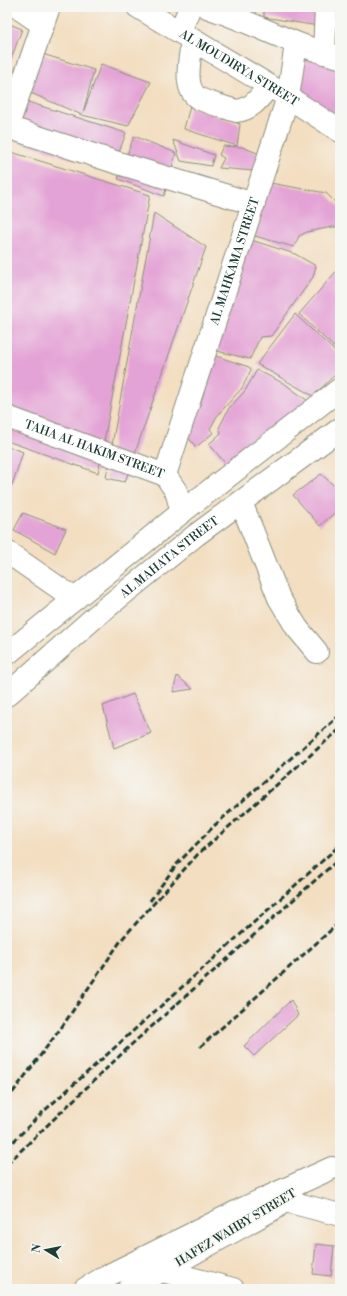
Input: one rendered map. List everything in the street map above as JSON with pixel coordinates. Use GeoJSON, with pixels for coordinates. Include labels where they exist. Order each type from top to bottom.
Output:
{"type":"FeatureCollection","features":[{"type":"Feature","properties":{"kind":"street"},"geometry":{"type":"LineString","coordinates":[[17,7],[46,16],[11,100],[7,127],[115,162],[254,204]]}},
{"type":"Feature","properties":{"kind":"street","name":"AL MOUDIRYA STREET"},"geometry":{"type":"LineString","coordinates":[[138,7],[288,97],[340,131]]}},
{"type":"Feature","properties":{"kind":"street"},"geometry":{"type":"LineString","coordinates":[[190,7],[186,36],[189,80],[192,91],[199,99],[236,111],[251,106],[269,86]]}},
{"type":"Feature","properties":{"kind":"street"},"geometry":{"type":"LineString","coordinates":[[207,7],[237,17],[296,44],[332,55],[326,7]]}},
{"type":"Feature","properties":{"kind":"street","name":"AL MAHKAMA STREET"},"geometry":{"type":"LineString","coordinates":[[165,475],[288,97],[296,44]]}},
{"type":"Feature","properties":{"kind":"street"},"geometry":{"type":"LineString","coordinates":[[7,658],[15,647],[182,512],[340,389]]}},
{"type":"Feature","properties":{"kind":"street","name":"TAHA AL HAKIM STREET"},"geometry":{"type":"LineString","coordinates":[[7,417],[165,475],[176,491],[182,512]]}},
{"type":"Feature","properties":{"kind":"street","name":"AL MAHATA STREET"},"geometry":{"type":"LineString","coordinates":[[7,695],[96,616],[196,535],[340,430]]}},
{"type":"Feature","properties":{"kind":"street"},"geometry":{"type":"LineString","coordinates":[[242,502],[279,598],[297,628],[317,652]]}},
{"type":"Feature","properties":{"kind":"street"},"geometry":{"type":"LineString","coordinates":[[7,552],[75,599]]}},
{"type":"Feature","properties":{"kind":"street"},"geometry":{"type":"LineString","coordinates":[[85,1289],[105,1277],[242,1209],[336,1165]]}},
{"type":"Feature","properties":{"kind":"street","name":"HAFEZ WAHBY STREET"},"geometry":{"type":"LineString","coordinates":[[130,1289],[286,1201],[336,1165]]}},
{"type":"Feature","properties":{"kind":"street"},"geometry":{"type":"LineString","coordinates":[[286,1201],[340,1215]]}},
{"type":"Feature","properties":{"kind":"street"},"geometry":{"type":"LineString","coordinates":[[163,1271],[196,1284],[233,1289]]}},
{"type":"Feature","properties":{"kind":"building"},"geometry":{"type":"Polygon","coordinates":[[[231,7],[257,7],[256,15],[231,7]]]}},
{"type":"Feature","properties":{"kind":"building"},"geometry":{"type":"Polygon","coordinates":[[[264,7],[321,7],[318,26],[264,17],[264,7]]]}},
{"type":"Feature","properties":{"kind":"building"},"geometry":{"type":"Polygon","coordinates":[[[7,23],[22,29],[7,70],[7,23]]]}},
{"type":"Feature","properties":{"kind":"building"},"geometry":{"type":"Polygon","coordinates":[[[23,48],[94,70],[83,113],[101,64],[151,82],[128,126],[82,115],[12,85],[23,48]]]}},
{"type":"Feature","properties":{"kind":"building"},"geometry":{"type":"Polygon","coordinates":[[[307,53],[340,60],[340,127],[292,95],[307,53]]]}},
{"type":"Feature","properties":{"kind":"building"},"geometry":{"type":"Polygon","coordinates":[[[25,101],[126,133],[112,172],[12,139],[25,101]]]}},
{"type":"Feature","properties":{"kind":"building"},"geometry":{"type":"Polygon","coordinates":[[[190,106],[240,124],[237,146],[184,129],[190,106]]]}},
{"type":"Feature","properties":{"kind":"building"},"geometry":{"type":"Polygon","coordinates":[[[134,136],[176,153],[164,196],[118,179],[134,136]]]}},
{"type":"Feature","properties":{"kind":"building"},"geometry":{"type":"Polygon","coordinates":[[[173,140],[214,155],[211,166],[181,161],[173,140]]]}},
{"type":"Feature","properties":{"kind":"building"},"geometry":{"type":"Polygon","coordinates":[[[223,146],[242,147],[260,154],[254,171],[219,168],[224,158],[219,155],[223,146]]]}},
{"type":"Feature","properties":{"kind":"building"},"geometry":{"type":"Polygon","coordinates":[[[11,152],[150,195],[98,473],[7,441],[7,165],[11,152]]]}},
{"type":"Feature","properties":{"kind":"building"},"geometry":{"type":"Polygon","coordinates":[[[270,183],[326,193],[340,207],[340,227],[307,232],[299,236],[294,247],[251,235],[270,183]]]}},
{"type":"Feature","properties":{"kind":"building"},"geometry":{"type":"Polygon","coordinates":[[[154,213],[206,247],[125,482],[106,478],[154,213]]]}},
{"type":"Feature","properties":{"kind":"building"},"geometry":{"type":"Polygon","coordinates":[[[251,240],[295,254],[316,266],[313,277],[271,336],[260,337],[250,359],[213,350],[251,240]]]}},
{"type":"Feature","properties":{"kind":"building"},"geometry":{"type":"Polygon","coordinates":[[[340,267],[340,353],[299,314],[340,267]]]}},
{"type":"Feature","properties":{"kind":"building"},"geometry":{"type":"Polygon","coordinates":[[[295,314],[340,356],[340,370],[313,396],[257,364],[295,314]]]}},
{"type":"Feature","properties":{"kind":"building"},"geometry":{"type":"Polygon","coordinates":[[[213,355],[249,367],[251,370],[242,388],[217,416],[210,429],[213,433],[196,447],[187,436],[213,355]]]}},
{"type":"Feature","properties":{"kind":"building"},"geometry":{"type":"Polygon","coordinates":[[[257,370],[285,384],[308,401],[230,469],[209,444],[221,433],[219,428],[229,408],[245,391],[257,370]]]}},
{"type":"Feature","properties":{"kind":"building"},"geometry":{"type":"Polygon","coordinates":[[[7,446],[23,452],[12,485],[7,483],[7,446]]]}},
{"type":"Feature","properties":{"kind":"building"},"geometry":{"type":"Polygon","coordinates":[[[321,474],[340,491],[340,508],[320,526],[293,495],[321,474]]]}},
{"type":"Feature","properties":{"kind":"building"},"geometry":{"type":"Polygon","coordinates":[[[23,513],[66,529],[55,553],[14,530],[23,513]]]}},
{"type":"Feature","properties":{"kind":"building"},"geometry":{"type":"Polygon","coordinates":[[[177,676],[193,689],[173,692],[177,676]]]}},
{"type":"Feature","properties":{"kind":"building"},"geometry":{"type":"Polygon","coordinates":[[[133,694],[151,733],[114,748],[103,706],[133,694]]]}},
{"type":"Feature","properties":{"kind":"building"},"geometry":{"type":"Polygon","coordinates":[[[291,1000],[298,1015],[254,1056],[244,1046],[291,1000]]]}},
{"type":"Feature","properties":{"kind":"building"},"geometry":{"type":"Polygon","coordinates":[[[316,1244],[334,1246],[331,1276],[313,1274],[316,1244]]]}},
{"type":"Feature","properties":{"kind":"railway"},"geometry":{"type":"LineString","coordinates":[[150,901],[177,864],[215,825],[340,715]]}},
{"type":"Feature","properties":{"kind":"railway"},"geometry":{"type":"LineString","coordinates":[[7,1100],[61,1028],[122,939],[198,854],[340,729]]}},
{"type":"Feature","properties":{"kind":"railway"},"geometry":{"type":"LineString","coordinates":[[7,1148],[43,1112],[340,845]]}},
{"type":"Feature","properties":{"kind":"railway"},"geometry":{"type":"LineString","coordinates":[[7,1164],[132,1044],[340,858]]}},
{"type":"Feature","properties":{"kind":"railway"},"geometry":{"type":"LineString","coordinates":[[200,1047],[340,922]]}}]}
